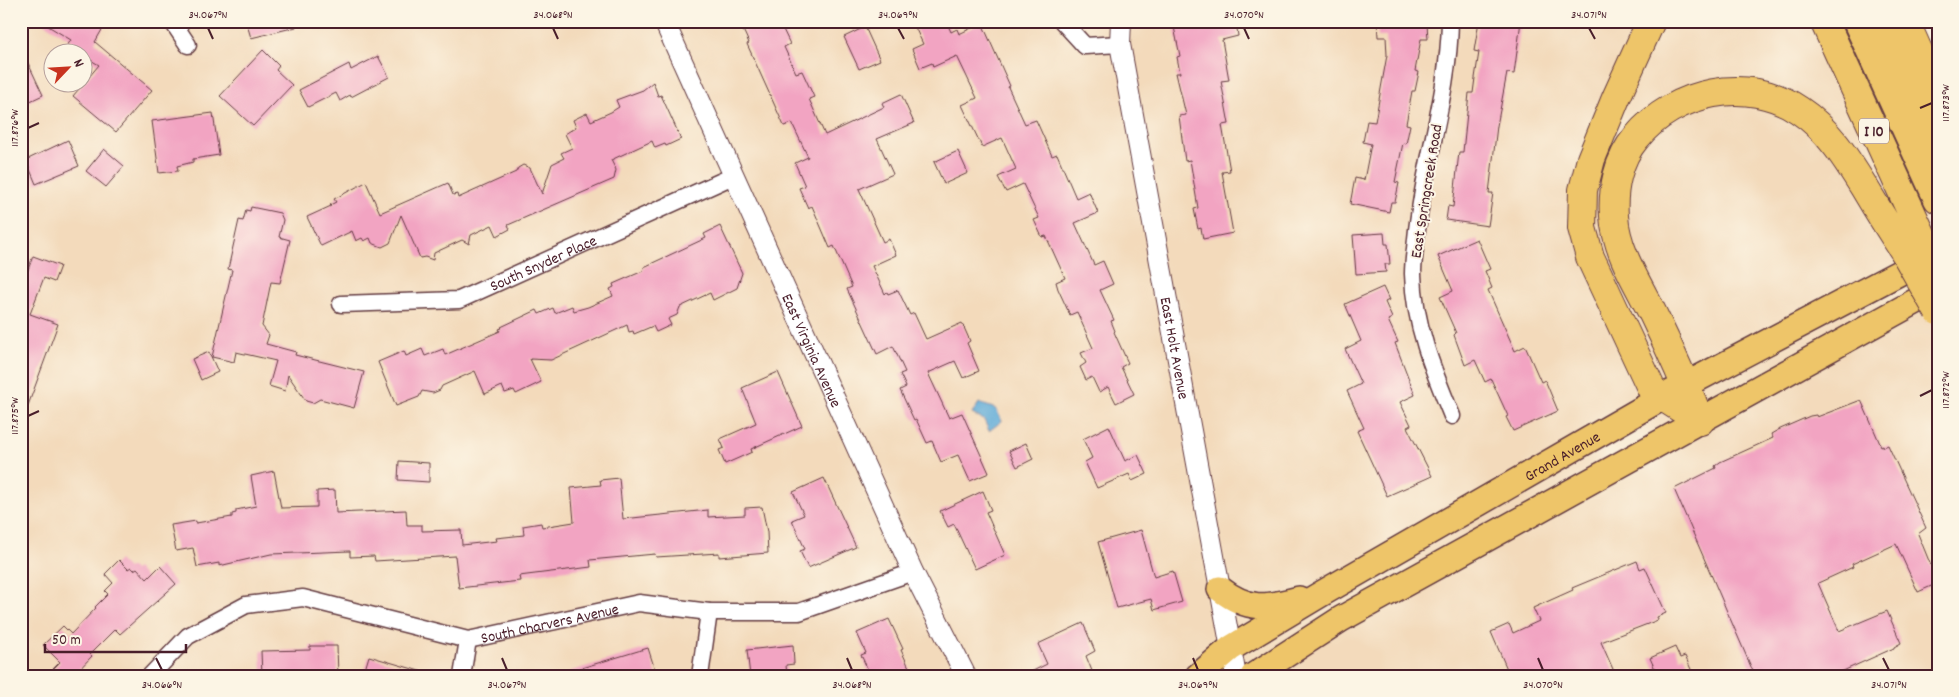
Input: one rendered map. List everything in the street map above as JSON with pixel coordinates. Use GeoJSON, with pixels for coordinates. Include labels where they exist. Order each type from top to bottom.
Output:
{"type":"FeatureCollection","features":[{"type":"Feature","properties":{"kind":"highway"},"geometry":{"type":"LineString","coordinates":[[1651,21],[1591,159],[1583,190],[1582,228],[1590,257],[1652,390],[1674,392]]}},
{"type":"Feature","properties":{"kind":"highway","name":"I 10"},"geometry":{"type":"LineString","coordinates":[[1824,21],[1922,248],[1938,269]]}},
{"type":"Feature","properties":{"kind":"highway"},"geometry":{"type":"LineString","coordinates":[[1857,21],[1938,199]]}},
{"type":"Feature","properties":{"kind":"highway"},"geometry":{"type":"LineString","coordinates":[[1882,21],[1938,143]]}},
{"type":"Feature","properties":{"kind":"highway"},"geometry":{"type":"LineString","coordinates":[[1905,21],[1938,95]]}},
{"type":"Feature","properties":{"kind":"highway"},"geometry":{"type":"LineString","coordinates":[[1700,421],[1674,392],[1622,250],[1614,218],[1614,188],[1622,162],[1635,138],[1656,119],[1684,101],[1714,92],[1748,91],[1779,99],[1799,109],[1838,145],[1922,248],[1938,311]]}},
{"type":"Feature","properties":{"kind":"main road","name":"Grand Avenue"},"geometry":{"type":"LineString","coordinates":[[1198,676],[1231,648],[1321,594],[1922,248]]}},
{"type":"Feature","properties":{"kind":"main road"},"geometry":{"type":"LineString","coordinates":[[1253,676],[1341,619],[1938,289]]}},
{"type":"Feature","properties":{"kind":"main road"},"geometry":{"type":"LineString","coordinates":[[1220,589],[1230,597],[1250,606],[1280,605],[1321,594]]}},
{"type":"Feature","properties":{"kind":"street"},"geometry":{"type":"LineString","coordinates":[[172,21],[188,45]]}},
{"type":"Feature","properties":{"kind":"street","name":"East Virginia Avenue"},"geometry":{"type":"LineString","coordinates":[[664,21],[913,572],[966,676]]}},
{"type":"Feature","properties":{"kind":"street"},"geometry":{"type":"LineString","coordinates":[[1062,21],[1085,46],[1120,44]]}},
{"type":"Feature","properties":{"kind":"street","name":"East Holt Avenue"},"geometry":{"type":"LineString","coordinates":[[1121,21],[1120,44],[1236,676]]}},
{"type":"Feature","properties":{"kind":"street","name":"East Springcreek Road"},"geometry":{"type":"LineString","coordinates":[[1450,21],[1447,72],[1418,219],[1413,273],[1416,308],[1424,343],[1452,416]]}},
{"type":"Feature","properties":{"kind":"street","name":"South Snyder Place"},"geometry":{"type":"LineString","coordinates":[[341,304],[459,300],[733,176]]}},
{"type":"Feature","properties":{"kind":"street","name":"South Charvers Avenue"},"geometry":{"type":"LineString","coordinates":[[150,676],[188,636],[246,604],[303,598],[468,640],[639,603],[709,612],[799,612],[913,572]]}},
{"type":"Feature","properties":{"kind":"street"},"geometry":{"type":"LineString","coordinates":[[700,676],[709,612]]}},
{"type":"Feature","properties":{"kind":"street"},"geometry":{"type":"LineString","coordinates":[[462,676],[468,640]]}},
{"type":"Feature","properties":{"kind":"water"},"geometry":{"type":"Polygon","coordinates":[[[979,403],[996,409],[1002,421],[989,431],[984,420],[972,414],[979,403]]]}},
{"type":"Feature","properties":{"kind":"building"},"geometry":{"type":"Polygon","coordinates":[[[40,21],[107,21],[95,42],[152,90],[116,132],[73,96],[76,92],[92,92],[92,73],[99,65],[92,61],[92,42],[70,42],[71,40],[40,21]]]}},
{"type":"Feature","properties":{"kind":"building"},"geometry":{"type":"Polygon","coordinates":[[[246,21],[295,21],[296,27],[251,38],[246,21]]]}},
{"type":"Feature","properties":{"kind":"building"},"geometry":{"type":"Polygon","coordinates":[[[739,21],[779,21],[790,44],[784,47],[796,73],[802,71],[814,97],[809,99],[825,135],[884,107],[882,103],[901,94],[914,123],[877,139],[893,174],[859,189],[883,242],[889,239],[896,255],[872,266],[885,294],[898,290],[910,315],[914,313],[926,339],[962,323],[970,341],[967,343],[979,371],[963,378],[955,361],[928,373],[949,418],[962,413],[989,473],[970,481],[958,455],[941,462],[932,441],[927,443],[900,390],[906,387],[900,374],[905,372],[893,346],[877,354],[847,289],[852,287],[834,246],[830,248],[812,206],[808,208],[799,188],[805,186],[795,163],[808,157],[792,123],[784,126],[747,44],[749,43],[739,21]]]}},
{"type":"Feature","properties":{"kind":"building"},"geometry":{"type":"Polygon","coordinates":[[[912,21],[946,21],[951,32],[957,29],[959,34],[982,23],[1025,124],[1036,120],[1052,156],[1057,154],[1076,198],[1089,192],[1098,213],[1075,223],[1094,265],[1103,261],[1113,284],[1100,290],[1114,320],[1111,321],[1114,332],[1128,363],[1121,367],[1134,394],[1116,403],[1108,387],[1099,392],[1092,377],[1086,380],[1080,367],[1086,363],[1081,353],[1093,348],[1077,312],[1070,315],[1058,289],[1056,282],[1065,278],[1046,236],[1042,237],[1034,220],[1039,218],[1023,184],[1006,192],[998,177],[1016,169],[1002,138],[982,147],[962,105],[977,98],[957,56],[933,67],[932,63],[920,68],[912,49],[923,44],[912,21]]]}},
{"type":"Feature","properties":{"kind":"building"},"geometry":{"type":"Polygon","coordinates":[[[1236,21],[1238,36],[1222,40],[1229,80],[1221,81],[1229,124],[1222,125],[1230,171],[1222,172],[1233,233],[1203,239],[1201,228],[1198,229],[1194,209],[1198,208],[1190,160],[1185,161],[1179,116],[1186,115],[1176,73],[1180,73],[1177,57],[1180,56],[1173,22],[1236,21]]]}},
{"type":"Feature","properties":{"kind":"building"},"geometry":{"type":"Polygon","coordinates":[[[1377,21],[1422,21],[1422,24],[1427,24],[1428,39],[1421,39],[1415,71],[1419,72],[1415,91],[1412,91],[1406,124],[1410,125],[1406,144],[1403,143],[1395,182],[1399,183],[1395,202],[1391,202],[1389,212],[1350,204],[1355,178],[1364,180],[1371,144],[1363,142],[1367,121],[1375,122],[1387,55],[1386,37],[1378,37],[1377,21]]]}},
{"type":"Feature","properties":{"kind":"building"},"geometry":{"type":"Polygon","coordinates":[[[1479,21],[1521,21],[1514,74],[1507,73],[1497,126],[1489,193],[1493,193],[1488,226],[1446,220],[1448,206],[1453,207],[1459,152],[1463,152],[1469,93],[1473,93],[1479,52],[1474,51],[1479,21]]]}},
{"type":"Feature","properties":{"kind":"building"},"geometry":{"type":"Polygon","coordinates":[[[865,27],[880,60],[859,69],[844,37],[865,27]]]}},
{"type":"Feature","properties":{"kind":"building"},"geometry":{"type":"Polygon","coordinates":[[[21,48],[43,95],[26,103],[21,93],[21,48]]]}},
{"type":"Feature","properties":{"kind":"building"},"geometry":{"type":"Polygon","coordinates":[[[263,50],[279,66],[276,70],[292,85],[253,126],[220,96],[263,50]]]}},
{"type":"Feature","properties":{"kind":"building"},"geometry":{"type":"Polygon","coordinates":[[[378,56],[389,77],[351,97],[350,95],[340,101],[336,93],[308,107],[299,90],[349,64],[351,70],[378,56]]]}},
{"type":"Feature","properties":{"kind":"building"},"geometry":{"type":"Polygon","coordinates":[[[653,82],[658,96],[661,95],[681,139],[666,146],[665,144],[655,148],[652,141],[611,160],[616,170],[614,179],[508,225],[510,229],[497,236],[492,225],[471,235],[469,244],[462,240],[434,253],[433,260],[425,257],[420,258],[401,215],[390,243],[382,247],[372,243],[370,238],[364,241],[362,238],[356,241],[352,231],[321,246],[307,217],[331,206],[336,202],[334,199],[366,182],[380,213],[448,183],[453,195],[457,194],[458,198],[516,172],[523,165],[530,168],[542,194],[552,164],[564,158],[561,153],[572,148],[565,134],[576,127],[573,120],[587,113],[591,121],[611,112],[619,107],[616,100],[643,90],[653,82]]]}},
{"type":"Feature","properties":{"kind":"building"},"geometry":{"type":"Polygon","coordinates":[[[213,113],[219,155],[193,159],[193,162],[177,166],[178,171],[159,173],[152,121],[213,113]]]}},
{"type":"Feature","properties":{"kind":"building"},"geometry":{"type":"Polygon","coordinates":[[[68,140],[79,166],[36,184],[26,160],[68,140]]]}},
{"type":"Feature","properties":{"kind":"building"},"geometry":{"type":"Polygon","coordinates":[[[104,149],[124,166],[106,187],[86,171],[104,149]]]}},
{"type":"Feature","properties":{"kind":"building"},"geometry":{"type":"Polygon","coordinates":[[[958,151],[968,173],[944,184],[934,162],[958,151]]]}},
{"type":"Feature","properties":{"kind":"building"},"geometry":{"type":"Polygon","coordinates":[[[251,207],[280,213],[283,220],[279,237],[290,240],[280,283],[271,282],[262,326],[269,335],[266,344],[296,352],[295,355],[364,372],[354,408],[320,399],[313,403],[306,401],[288,375],[285,391],[269,386],[276,361],[236,352],[234,362],[212,357],[232,270],[228,269],[239,220],[243,221],[246,210],[250,211],[251,207]]]}},
{"type":"Feature","properties":{"kind":"building"},"geometry":{"type":"Polygon","coordinates":[[[720,226],[742,273],[737,288],[713,300],[710,293],[680,307],[677,315],[668,319],[671,325],[656,332],[653,326],[634,334],[633,331],[629,332],[627,325],[551,360],[530,359],[541,382],[516,394],[514,390],[505,393],[502,386],[485,394],[475,371],[442,386],[440,390],[433,393],[422,391],[419,397],[396,406],[378,362],[404,351],[406,356],[422,349],[425,356],[443,349],[445,355],[500,331],[501,327],[537,310],[539,314],[553,308],[555,313],[572,306],[574,311],[588,307],[613,296],[610,289],[614,287],[613,284],[643,271],[644,267],[706,238],[704,234],[720,226]]]}},
{"type":"Feature","properties":{"kind":"building"},"geometry":{"type":"Polygon","coordinates":[[[1384,233],[1385,244],[1388,244],[1390,264],[1385,264],[1386,272],[1356,274],[1353,235],[1384,233]]]}},
{"type":"Feature","properties":{"kind":"building"},"geometry":{"type":"Polygon","coordinates":[[[1477,239],[1490,269],[1485,271],[1492,288],[1488,290],[1515,351],[1525,346],[1541,382],[1545,380],[1558,411],[1513,431],[1491,379],[1485,382],[1475,360],[1465,365],[1454,335],[1456,333],[1440,297],[1453,291],[1438,256],[1477,239]]]}},
{"type":"Feature","properties":{"kind":"building"},"geometry":{"type":"Polygon","coordinates":[[[33,256],[60,266],[54,282],[44,278],[30,314],[58,324],[23,419],[21,419],[21,289],[33,256]]]}},
{"type":"Feature","properties":{"kind":"building"},"geometry":{"type":"Polygon","coordinates":[[[1383,287],[1389,300],[1385,302],[1392,318],[1388,320],[1398,342],[1395,343],[1415,395],[1400,402],[1411,425],[1407,427],[1432,476],[1387,496],[1357,431],[1364,428],[1347,391],[1361,384],[1345,349],[1361,341],[1345,304],[1383,287]]]}},
{"type":"Feature","properties":{"kind":"building"},"geometry":{"type":"Polygon","coordinates":[[[209,352],[218,372],[201,380],[192,359],[209,352]]]}},
{"type":"Feature","properties":{"kind":"building"},"geometry":{"type":"Polygon","coordinates":[[[778,372],[802,426],[751,449],[752,452],[725,464],[719,450],[724,448],[720,439],[756,423],[742,388],[778,372]]]}},
{"type":"Feature","properties":{"kind":"building"},"geometry":{"type":"Polygon","coordinates":[[[1861,400],[1881,446],[1888,445],[1926,528],[1918,534],[1938,583],[1918,592],[1896,544],[1852,564],[1853,567],[1818,583],[1839,631],[1887,611],[1901,643],[1832,676],[1755,676],[1674,489],[1716,468],[1715,466],[1720,462],[1773,438],[1771,434],[1778,430],[1810,416],[1816,415],[1817,417],[1861,400]]]}},
{"type":"Feature","properties":{"kind":"building"},"geometry":{"type":"Polygon","coordinates":[[[1109,426],[1125,461],[1138,455],[1147,474],[1132,481],[1129,474],[1097,488],[1085,462],[1092,458],[1083,439],[1109,426]]]}},
{"type":"Feature","properties":{"kind":"building"},"geometry":{"type":"Polygon","coordinates":[[[1026,443],[1033,459],[1017,467],[1009,451],[1026,443]]]}},
{"type":"Feature","properties":{"kind":"building"},"geometry":{"type":"Polygon","coordinates":[[[399,461],[429,463],[429,482],[398,480],[399,461]]]}},
{"type":"Feature","properties":{"kind":"building"},"geometry":{"type":"Polygon","coordinates":[[[274,471],[281,508],[317,507],[317,491],[335,490],[336,513],[406,510],[407,525],[422,525],[422,531],[461,530],[462,545],[497,541],[496,538],[524,535],[523,526],[541,523],[542,527],[574,522],[571,488],[601,485],[600,480],[619,478],[623,519],[708,510],[708,517],[745,515],[745,508],[762,507],[767,532],[768,553],[719,557],[719,553],[656,557],[655,554],[590,560],[591,567],[519,576],[520,581],[459,588],[455,556],[375,561],[374,556],[350,557],[350,551],[271,554],[219,566],[219,563],[197,567],[193,548],[176,551],[171,525],[232,517],[236,510],[256,506],[251,476],[274,471]]]}},
{"type":"Feature","properties":{"kind":"building"},"geometry":{"type":"Polygon","coordinates":[[[824,478],[856,547],[808,568],[800,551],[805,549],[792,520],[804,515],[793,492],[824,478]]]}},
{"type":"Feature","properties":{"kind":"building"},"geometry":{"type":"Polygon","coordinates":[[[983,491],[991,510],[986,512],[1005,555],[975,569],[954,524],[948,527],[940,511],[983,491]]]}},
{"type":"Feature","properties":{"kind":"building"},"geometry":{"type":"Polygon","coordinates":[[[1141,530],[1154,577],[1173,571],[1182,602],[1154,610],[1151,599],[1117,608],[1098,542],[1141,530]]]}},
{"type":"Feature","properties":{"kind":"building"},"geometry":{"type":"Polygon","coordinates":[[[119,560],[128,569],[131,567],[134,570],[137,568],[147,579],[160,566],[176,584],[120,634],[115,629],[90,654],[92,656],[73,676],[46,676],[60,662],[43,645],[63,626],[71,634],[96,608],[108,594],[105,591],[113,583],[105,574],[119,560]]]}},
{"type":"Feature","properties":{"kind":"building"},"geometry":{"type":"Polygon","coordinates":[[[1637,561],[1640,569],[1645,567],[1666,613],[1657,617],[1658,620],[1601,642],[1616,676],[1510,676],[1491,632],[1509,624],[1513,633],[1539,621],[1533,608],[1573,590],[1572,588],[1637,561]]]}},
{"type":"Feature","properties":{"kind":"building"},"geometry":{"type":"Polygon","coordinates":[[[889,619],[913,676],[871,676],[861,655],[866,653],[857,633],[889,619]]]}},
{"type":"Feature","properties":{"kind":"building"},"geometry":{"type":"Polygon","coordinates":[[[1083,623],[1095,651],[1086,656],[1094,676],[1023,676],[1047,664],[1038,644],[1083,623]]]}},
{"type":"Feature","properties":{"kind":"building"},"geometry":{"type":"Polygon","coordinates":[[[793,645],[794,664],[786,665],[787,676],[750,676],[747,650],[793,645]]]}},
{"type":"Feature","properties":{"kind":"building"},"geometry":{"type":"Polygon","coordinates":[[[310,646],[337,646],[338,676],[262,676],[261,651],[310,650],[310,646]]]}},
{"type":"Feature","properties":{"kind":"building"},"geometry":{"type":"Polygon","coordinates":[[[1675,647],[1680,658],[1685,656],[1694,676],[1658,676],[1650,658],[1675,647]]]}},
{"type":"Feature","properties":{"kind":"building"},"geometry":{"type":"Polygon","coordinates":[[[648,648],[657,676],[569,676],[568,672],[648,648]]]}},
{"type":"Feature","properties":{"kind":"building"},"geometry":{"type":"Polygon","coordinates":[[[369,656],[423,672],[422,676],[363,676],[369,656]]]}}]}
